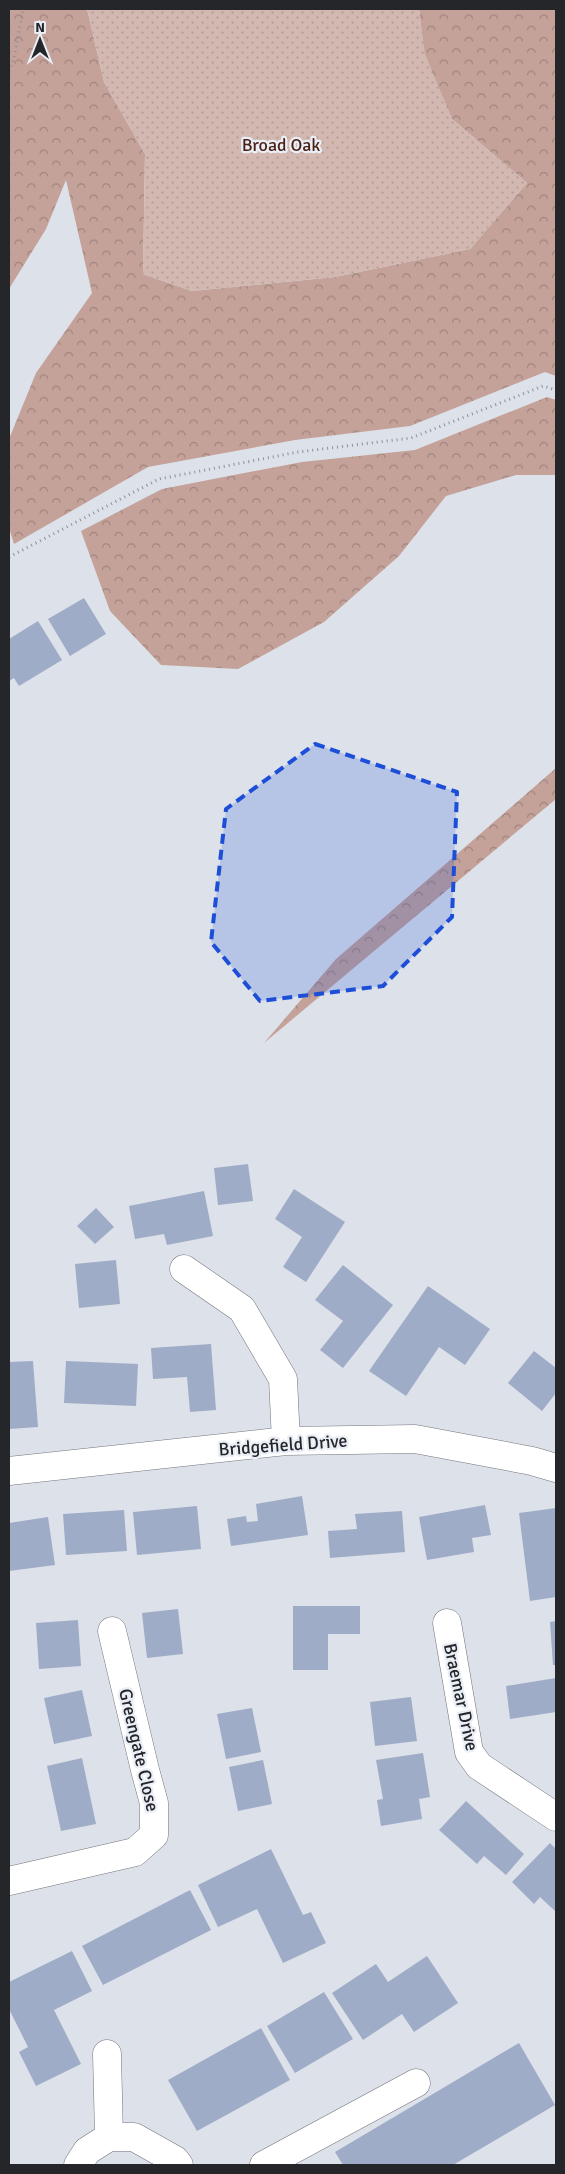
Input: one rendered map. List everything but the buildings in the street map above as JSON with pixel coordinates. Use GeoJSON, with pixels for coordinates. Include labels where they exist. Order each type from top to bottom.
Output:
{"type":"FeatureCollection","features":[{"type":"Feature","properties":{"kind":"street"},"geometry":{"type":"LineString","coordinates":[[184,1269],[242,1309],[279,1371],[283,1379],[286,1441]]}},
{"type":"Feature","properties":{"kind":"street","name":"Bridgefield Drive"},"geometry":{"type":"LineString","coordinates":[[9,1472],[286,1441],[415,1439],[532,1461],[556,1468]]}},
{"type":"Feature","properties":{"kind":"street","name":"Braemar Drive"},"geometry":{"type":"LineString","coordinates":[[447,1624],[469,1752],[479,1766],[556,1817]]}},
{"type":"Feature","properties":{"kind":"street","name":"Greengate Close"},"geometry":{"type":"LineString","coordinates":[[9,1881],[135,1852],[154,1835],[154,1802],[112,1631]]}},
{"type":"Feature","properties":{"kind":"street"},"geometry":{"type":"LineString","coordinates":[[107,2054],[109,2137]]}},
{"type":"Feature","properties":{"kind":"street"},"geometry":{"type":"LineString","coordinates":[[264,2165],[416,2083]]}},
{"type":"Feature","properties":{"kind":"street"},"geometry":{"type":"LineString","coordinates":[[78,2165],[87,2150],[109,2137],[134,2137],[175,2160],[179,2165]]}},
{"type":"Feature","properties":{"kind":"path"},"geometry":{"type":"LineString","coordinates":[[9,71],[14,58],[23,9]]}},
{"type":"Feature","properties":{"kind":"path"},"geometry":{"type":"LineString","coordinates":[[9,557],[159,479],[298,452],[411,438],[542,386],[556,390]]}},
{"type":"Feature","properties":{"kind":"highlighted area"},"geometry":{"type":"Polygon","coordinates":[[[315,744],[457,792],[452,917],[383,986],[260,1001],[211,942],[226,809],[315,744]]]}},
{"type":"Feature","properties":{"kind":"green space"},"geometry":{"type":"Polygon","coordinates":[[[9,9],[87,9],[104,82],[145,154],[143,274],[192,291],[335,277],[470,249],[527,183],[452,119],[424,54],[419,9],[556,9],[556,376],[545,372],[410,426],[295,440],[148,467],[14,544],[9,528],[9,439],[36,373],[92,293],[66,180],[46,229],[9,289],[9,9]]]}},
{"type":"Feature","properties":{"kind":"green space","name":"Broad Oak"},"geometry":{"type":"Polygon","coordinates":[[[87,9],[419,9],[425,54],[452,119],[527,183],[470,249],[335,277],[192,291],[143,274],[145,154],[104,82],[87,9]]]}},
{"type":"Feature","properties":{"kind":"green space"},"geometry":{"type":"Polygon","coordinates":[[[547,397],[556,400],[556,475],[516,475],[446,496],[399,556],[324,622],[238,669],[161,665],[110,611],[81,531],[162,489],[302,462],[415,450],[547,397]]]}},
{"type":"Feature","properties":{"kind":"green space"},"geometry":{"type":"Polygon","coordinates":[[[556,768],[556,799],[264,1043],[336,959],[556,768]]]}}]}
